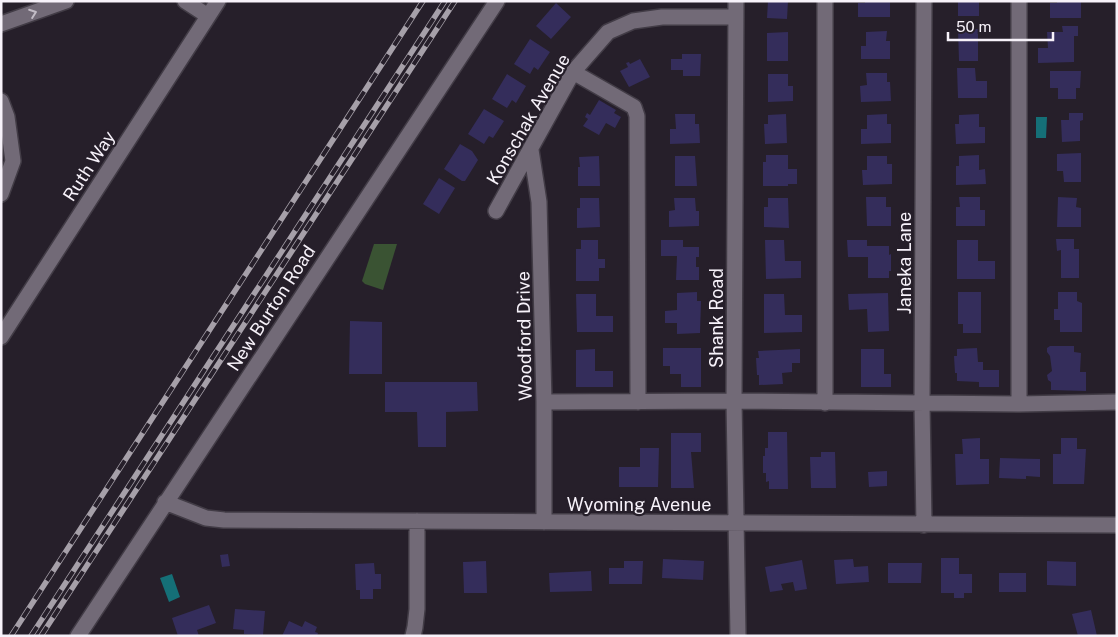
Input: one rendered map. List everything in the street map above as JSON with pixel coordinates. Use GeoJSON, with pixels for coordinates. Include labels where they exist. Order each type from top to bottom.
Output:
{"type":"FeatureCollection","features":[{"type":"Feature","properties":{"kind":"street"},"geometry":{"type":"LineString","coordinates":[[1,24],[66,1]]}},
{"type":"Feature","properties":{"kind":"street"},"geometry":{"type":"LineString","coordinates":[[185,1],[208,16]]}},
{"type":"Feature","properties":{"kind":"street","name":"New Burton Road"},"geometry":{"type":"LineString","coordinates":[[78,636],[496,1]]}},
{"type":"Feature","properties":{"kind":"street","name":"Shank Road"},"geometry":{"type":"LineString","coordinates":[[736,1],[734,401],[738,636]]}},
{"type":"Feature","properties":{"kind":"street"},"geometry":{"type":"LineString","coordinates":[[825,1],[825,403]]}},
{"type":"Feature","properties":{"kind":"street","name":"Janeka Lane"},"geometry":{"type":"LineString","coordinates":[[924,1],[922,404],[924,524]]}},
{"type":"Feature","properties":{"kind":"street"},"geometry":{"type":"LineString","coordinates":[[1019,1],[1019,404]]}},
{"type":"Feature","properties":{"kind":"street","name":"Ruth Way"},"geometry":{"type":"LineString","coordinates":[[1,336],[218,2]]}},
{"type":"Feature","properties":{"kind":"street","name":"Konschak Avenue"},"geometry":{"type":"LineString","coordinates":[[496,212],[573,72],[608,32],[633,21],[662,17],[736,17]]}},
{"type":"Feature","properties":{"kind":"street"},"geometry":{"type":"LineString","coordinates":[[573,72],[634,107],[638,116],[638,402]]}},
{"type":"Feature","properties":{"kind":"street"},"geometry":{"type":"LineString","coordinates":[[1,101],[7,117],[13,161],[1,194]]}},
{"type":"Feature","properties":{"kind":"street","name":"Woodford Drive"},"geometry":{"type":"LineString","coordinates":[[531,150],[539,202],[544,402],[544,522]]}},
{"type":"Feature","properties":{"kind":"street"},"geometry":{"type":"LineString","coordinates":[[544,402],[734,401],[1019,404],[1117,402]]}},
{"type":"Feature","properties":{"kind":"street","name":"Wyoming Avenue"},"geometry":{"type":"LineString","coordinates":[[165,502],[206,518],[224,520],[1117,525]]}},
{"type":"Feature","properties":{"kind":"street"},"geometry":{"type":"LineString","coordinates":[[412,636],[417,609],[417,521]]}},
{"type":"Feature","properties":{"kind":"green space"},"geometry":{"type":"Polygon","coordinates":[[[374,244],[397,244],[383,290],[365,284],[362,281],[374,244]]]}},
{"type":"Feature","properties":{"kind":"water"},"geometry":{"type":"Polygon","coordinates":[[[1036,117],[1047,117],[1046,138],[1036,138],[1036,117]]]}},
{"type":"Feature","properties":{"kind":"water"},"geometry":{"type":"Polygon","coordinates":[[[172,574],[180,597],[169,602],[160,578],[172,574]]]}},
{"type":"Feature","properties":{"kind":"building"},"geometry":{"type":"Polygon","coordinates":[[[768,1],[788,1],[787,19],[767,18],[768,1]]]}},
{"type":"Feature","properties":{"kind":"building"},"geometry":{"type":"Polygon","coordinates":[[[865,1],[890,1],[890,17],[858,17],[858,3],[865,3],[865,1]]]}},
{"type":"Feature","properties":{"kind":"building"},"geometry":{"type":"Polygon","coordinates":[[[958,1],[979,1],[979,16],[958,16],[958,1]]]}},
{"type":"Feature","properties":{"kind":"building"},"geometry":{"type":"Polygon","coordinates":[[[1057,1],[1081,1],[1081,18],[1050,18],[1050,3],[1057,3],[1057,1]]]}},
{"type":"Feature","properties":{"kind":"building"},"geometry":{"type":"Polygon","coordinates":[[[556,3],[571,17],[551,39],[536,26],[556,3]]]}},
{"type":"Feature","properties":{"kind":"building"},"geometry":{"type":"Polygon","coordinates":[[[1062,26],[1078,26],[1078,36],[1074,36],[1074,62],[1038,63],[1038,48],[1048,48],[1047,32],[1063,32],[1062,26]]]}},
{"type":"Feature","properties":{"kind":"building"},"geometry":{"type":"Polygon","coordinates":[[[958,29],[978,29],[978,61],[959,61],[958,29]]]}},
{"type":"Feature","properties":{"kind":"building"},"geometry":{"type":"Polygon","coordinates":[[[887,31],[886,41],[890,41],[890,59],[861,59],[861,46],[866,46],[866,32],[887,31]]]}},
{"type":"Feature","properties":{"kind":"building"},"geometry":{"type":"Polygon","coordinates":[[[788,32],[788,61],[767,61],[767,33],[788,32]]]}},
{"type":"Feature","properties":{"kind":"building"},"geometry":{"type":"Polygon","coordinates":[[[530,39],[550,52],[538,70],[534,67],[530,74],[514,64],[530,39]]]}},
{"type":"Feature","properties":{"kind":"building"},"geometry":{"type":"Polygon","coordinates":[[[682,54],[701,54],[700,76],[683,76],[683,70],[671,70],[671,59],[682,59],[682,54]]]}},
{"type":"Feature","properties":{"kind":"building"},"geometry":{"type":"Polygon","coordinates":[[[640,59],[650,77],[629,87],[620,71],[628,67],[626,63],[629,62],[630,64],[640,59]]]}},
{"type":"Feature","properties":{"kind":"building"},"geometry":{"type":"Polygon","coordinates":[[[957,68],[975,68],[976,81],[987,81],[987,98],[958,98],[957,68]]]}},
{"type":"Feature","properties":{"kind":"building"},"geometry":{"type":"Polygon","coordinates":[[[1050,71],[1081,71],[1080,88],[1076,88],[1076,99],[1058,99],[1058,88],[1050,88],[1050,71]]]}},
{"type":"Feature","properties":{"kind":"building"},"geometry":{"type":"Polygon","coordinates":[[[866,73],[887,73],[887,82],[890,82],[891,101],[861,102],[860,86],[867,85],[866,73]]]}},
{"type":"Feature","properties":{"kind":"building"},"geometry":{"type":"Polygon","coordinates":[[[507,74],[526,86],[516,103],[512,100],[507,108],[492,99],[507,74]]]}},
{"type":"Feature","properties":{"kind":"building"},"geometry":{"type":"Polygon","coordinates":[[[768,74],[788,74],[788,86],[793,86],[793,101],[768,102],[768,74]]]}},
{"type":"Feature","properties":{"kind":"building"},"geometry":{"type":"Polygon","coordinates":[[[599,100],[616,110],[614,113],[621,117],[615,128],[606,123],[599,135],[583,126],[588,119],[585,117],[587,113],[590,115],[599,100]]]}},
{"type":"Feature","properties":{"kind":"building"},"geometry":{"type":"Polygon","coordinates":[[[484,109],[504,121],[493,138],[489,136],[484,144],[468,134],[484,109]]]}},
{"type":"Feature","properties":{"kind":"building"},"geometry":{"type":"Polygon","coordinates":[[[1069,113],[1083,113],[1083,120],[1080,121],[1080,141],[1062,142],[1061,120],[1069,120],[1069,113]]]}},
{"type":"Feature","properties":{"kind":"building"},"geometry":{"type":"Polygon","coordinates":[[[675,114],[695,114],[695,124],[699,124],[700,143],[670,144],[670,129],[676,129],[675,114]]]}},
{"type":"Feature","properties":{"kind":"building"},"geometry":{"type":"Polygon","coordinates":[[[786,114],[787,143],[765,144],[764,124],[768,124],[768,115],[786,114]]]}},
{"type":"Feature","properties":{"kind":"building"},"geometry":{"type":"Polygon","coordinates":[[[887,114],[887,124],[891,124],[891,143],[861,144],[861,129],[867,129],[867,115],[887,114]]]}},
{"type":"Feature","properties":{"kind":"building"},"geometry":{"type":"Polygon","coordinates":[[[979,114],[979,127],[985,127],[985,143],[956,144],[955,124],[959,124],[959,115],[979,114]]]}},
{"type":"Feature","properties":{"kind":"building"},"geometry":{"type":"Polygon","coordinates":[[[460,144],[472,151],[478,160],[465,181],[444,169],[460,144]]]}},
{"type":"Feature","properties":{"kind":"building"},"geometry":{"type":"Polygon","coordinates":[[[1081,153],[1081,182],[1064,182],[1063,171],[1057,171],[1057,154],[1081,153]]]}},
{"type":"Feature","properties":{"kind":"building"},"geometry":{"type":"Polygon","coordinates":[[[766,155],[788,155],[788,169],[797,169],[797,184],[763,186],[763,162],[766,162],[766,155]]]}},
{"type":"Feature","properties":{"kind":"building"},"geometry":{"type":"Polygon","coordinates":[[[979,155],[979,170],[985,169],[986,184],[956,185],[956,166],[959,166],[959,156],[979,155]]]}},
{"type":"Feature","properties":{"kind":"building"},"geometry":{"type":"Polygon","coordinates":[[[599,156],[600,186],[578,186],[579,157],[599,156]]]}},
{"type":"Feature","properties":{"kind":"building"},"geometry":{"type":"Polygon","coordinates":[[[675,156],[695,156],[697,186],[675,186],[675,156]]]}},
{"type":"Feature","properties":{"kind":"building"},"geometry":{"type":"Polygon","coordinates":[[[867,156],[887,156],[887,164],[892,164],[892,184],[863,185],[862,170],[867,170],[867,156]]]}},
{"type":"Feature","properties":{"kind":"building"},"geometry":{"type":"Polygon","coordinates":[[[439,178],[455,188],[439,214],[423,204],[439,178]]]}},
{"type":"Feature","properties":{"kind":"building"},"geometry":{"type":"Polygon","coordinates":[[[866,197],[886,197],[886,207],[891,207],[891,226],[867,226],[866,197]]]}},
{"type":"Feature","properties":{"kind":"building"},"geometry":{"type":"Polygon","coordinates":[[[959,197],[980,197],[980,210],[985,210],[985,226],[956,226],[956,207],[960,207],[959,197]]]}},
{"type":"Feature","properties":{"kind":"building"},"geometry":{"type":"Polygon","coordinates":[[[1058,197],[1077,198],[1076,207],[1081,208],[1081,227],[1057,227],[1058,197]]]}},
{"type":"Feature","properties":{"kind":"building"},"geometry":{"type":"Polygon","coordinates":[[[580,198],[599,198],[600,227],[577,228],[577,208],[580,208],[580,198]]]}},
{"type":"Feature","properties":{"kind":"building"},"geometry":{"type":"Polygon","coordinates":[[[674,198],[695,198],[696,211],[699,211],[699,226],[669,227],[669,211],[675,210],[674,198]]]}},
{"type":"Feature","properties":{"kind":"building"},"geometry":{"type":"Polygon","coordinates":[[[768,198],[788,198],[789,228],[764,227],[764,207],[768,207],[768,198]]]}},
{"type":"Feature","properties":{"kind":"building"},"geometry":{"type":"Polygon","coordinates":[[[1056,239],[1074,239],[1074,249],[1079,249],[1079,278],[1061,278],[1061,250],[1057,251],[1056,239]]]}},
{"type":"Feature","properties":{"kind":"building"},"geometry":{"type":"Polygon","coordinates":[[[581,240],[598,240],[598,259],[605,259],[605,268],[599,268],[599,281],[576,281],[576,249],[581,249],[581,240]]]}},
{"type":"Feature","properties":{"kind":"building"},"geometry":{"type":"Polygon","coordinates":[[[661,240],[683,240],[683,247],[699,247],[696,267],[699,267],[699,280],[676,280],[677,256],[661,256],[661,240]]]}},
{"type":"Feature","properties":{"kind":"building"},"geometry":{"type":"Polygon","coordinates":[[[765,240],[784,240],[785,261],[801,261],[801,278],[766,279],[765,240]]]}},
{"type":"Feature","properties":{"kind":"building"},"geometry":{"type":"Polygon","coordinates":[[[847,240],[867,240],[867,246],[889,246],[891,271],[889,271],[889,278],[868,278],[868,257],[848,257],[847,240]]]}},
{"type":"Feature","properties":{"kind":"building"},"geometry":{"type":"Polygon","coordinates":[[[957,240],[978,240],[978,261],[995,261],[995,279],[957,279],[957,240]]]}},
{"type":"Feature","properties":{"kind":"building"},"geometry":{"type":"Polygon","coordinates":[[[697,292],[697,301],[701,301],[700,333],[677,334],[677,323],[665,323],[665,311],[677,310],[677,293],[697,292]]]}},
{"type":"Feature","properties":{"kind":"building"},"geometry":{"type":"Polygon","coordinates":[[[958,292],[981,292],[981,333],[963,333],[963,324],[958,324],[958,292]]]}},
{"type":"Feature","properties":{"kind":"building"},"geometry":{"type":"Polygon","coordinates":[[[1058,292],[1077,292],[1077,301],[1082,303],[1082,332],[1060,332],[1060,320],[1054,320],[1054,309],[1058,309],[1058,292]]]}},
{"type":"Feature","properties":{"kind":"building"},"geometry":{"type":"Polygon","coordinates":[[[888,293],[889,331],[868,332],[867,309],[849,310],[848,294],[888,293]]]}},
{"type":"Feature","properties":{"kind":"building"},"geometry":{"type":"Polygon","coordinates":[[[576,294],[596,294],[596,316],[613,316],[613,332],[577,332],[576,294]]]}},
{"type":"Feature","properties":{"kind":"building"},"geometry":{"type":"Polygon","coordinates":[[[764,294],[784,294],[785,315],[802,315],[802,332],[764,333],[764,294]]]}},
{"type":"Feature","properties":{"kind":"building"},"geometry":{"type":"Polygon","coordinates":[[[350,321],[382,322],[382,374],[349,374],[350,321]]]}},
{"type":"Feature","properties":{"kind":"building"},"geometry":{"type":"Polygon","coordinates":[[[1050,346],[1074,346],[1074,352],[1081,353],[1080,372],[1086,372],[1086,391],[1051,390],[1051,382],[1048,380],[1047,375],[1052,371],[1050,356],[1047,352],[1047,348],[1050,346]]]}},
{"type":"Feature","properties":{"kind":"building"},"geometry":{"type":"Polygon","coordinates":[[[663,348],[701,348],[701,387],[681,387],[681,374],[670,374],[670,366],[663,366],[663,348]]]}},
{"type":"Feature","properties":{"kind":"building"},"geometry":{"type":"Polygon","coordinates":[[[977,348],[978,362],[983,362],[983,370],[999,370],[999,387],[979,387],[979,382],[957,381],[954,356],[957,356],[957,349],[977,348]]]}},
{"type":"Feature","properties":{"kind":"building"},"geometry":{"type":"Polygon","coordinates":[[[595,349],[595,371],[613,371],[613,387],[576,387],[576,350],[595,349]]]}},
{"type":"Feature","properties":{"kind":"building"},"geometry":{"type":"Polygon","coordinates":[[[800,349],[800,363],[792,363],[792,372],[782,373],[783,384],[759,385],[756,358],[759,358],[758,351],[800,349]]]}},
{"type":"Feature","properties":{"kind":"building"},"geometry":{"type":"Polygon","coordinates":[[[861,349],[884,349],[884,374],[891,374],[891,387],[861,387],[861,349]]]}},
{"type":"Feature","properties":{"kind":"building"},"geometry":{"type":"Polygon","coordinates":[[[385,382],[477,382],[478,411],[446,412],[446,447],[418,447],[417,412],[385,412],[385,382]]]}},
{"type":"Feature","properties":{"kind":"building"},"geometry":{"type":"Polygon","coordinates":[[[768,432],[787,432],[788,489],[769,489],[769,481],[766,482],[766,473],[763,473],[763,456],[765,456],[765,448],[768,448],[768,432]]]}},
{"type":"Feature","properties":{"kind":"building"},"geometry":{"type":"Polygon","coordinates":[[[671,433],[701,433],[701,452],[691,452],[694,488],[671,488],[671,433]]]}},
{"type":"Feature","properties":{"kind":"building"},"geometry":{"type":"Polygon","coordinates":[[[980,438],[980,459],[989,459],[989,484],[956,485],[955,454],[963,454],[962,439],[980,438]]]}},
{"type":"Feature","properties":{"kind":"building"},"geometry":{"type":"Polygon","coordinates":[[[1061,438],[1077,438],[1077,449],[1086,449],[1084,484],[1053,484],[1053,454],[1061,454],[1061,438]]]}},
{"type":"Feature","properties":{"kind":"building"},"geometry":{"type":"Polygon","coordinates":[[[640,448],[659,448],[658,487],[619,487],[619,467],[640,467],[640,448]]]}},
{"type":"Feature","properties":{"kind":"building"},"geometry":{"type":"Polygon","coordinates":[[[821,452],[835,452],[836,488],[811,488],[810,457],[821,457],[821,452]]]}},
{"type":"Feature","properties":{"kind":"building"},"geometry":{"type":"Polygon","coordinates":[[[1000,458],[1040,459],[1040,477],[1026,476],[1026,479],[999,478],[1000,458]]]}},
{"type":"Feature","properties":{"kind":"building"},"geometry":{"type":"Polygon","coordinates":[[[887,471],[887,486],[869,487],[868,472],[887,471]]]}},
{"type":"Feature","properties":{"kind":"building"},"geometry":{"type":"Polygon","coordinates":[[[228,554],[230,566],[222,567],[220,555],[228,554]]]}},
{"type":"Feature","properties":{"kind":"building"},"geometry":{"type":"Polygon","coordinates":[[[941,558],[959,558],[959,574],[972,574],[972,593],[964,593],[964,598],[954,598],[954,593],[941,593],[941,558]]]}},
{"type":"Feature","properties":{"kind":"building"},"geometry":{"type":"Polygon","coordinates":[[[663,559],[704,561],[703,580],[662,578],[663,559]]]}},
{"type":"Feature","properties":{"kind":"building"},"geometry":{"type":"Polygon","coordinates":[[[853,559],[854,567],[868,566],[869,582],[836,584],[834,560],[853,559]]]}},
{"type":"Feature","properties":{"kind":"building"},"geometry":{"type":"Polygon","coordinates":[[[802,560],[807,589],[795,591],[793,582],[781,584],[783,590],[770,592],[765,567],[802,560]]]}},
{"type":"Feature","properties":{"kind":"building"},"geometry":{"type":"Polygon","coordinates":[[[486,561],[487,593],[464,593],[463,562],[486,561]]]}},
{"type":"Feature","properties":{"kind":"building"},"geometry":{"type":"Polygon","coordinates":[[[624,561],[643,561],[642,584],[609,584],[609,568],[624,568],[624,561]]]}},
{"type":"Feature","properties":{"kind":"building"},"geometry":{"type":"Polygon","coordinates":[[[1047,561],[1076,562],[1076,586],[1047,585],[1047,561]]]}},
{"type":"Feature","properties":{"kind":"building"},"geometry":{"type":"Polygon","coordinates":[[[374,563],[375,574],[381,574],[381,589],[373,589],[373,599],[360,599],[360,590],[356,590],[355,564],[374,563]]]}},
{"type":"Feature","properties":{"kind":"building"},"geometry":{"type":"Polygon","coordinates":[[[888,563],[922,563],[921,583],[888,583],[888,563]]]}},
{"type":"Feature","properties":{"kind":"building"},"geometry":{"type":"Polygon","coordinates":[[[591,571],[592,591],[550,592],[549,573],[591,571]]]}},
{"type":"Feature","properties":{"kind":"building"},"geometry":{"type":"Polygon","coordinates":[[[999,573],[1026,573],[1026,592],[999,592],[999,573]]]}},
{"type":"Feature","properties":{"kind":"building"},"geometry":{"type":"Polygon","coordinates":[[[209,605],[216,623],[197,630],[199,636],[178,636],[172,618],[209,605]]]}},
{"type":"Feature","properties":{"kind":"building"},"geometry":{"type":"Polygon","coordinates":[[[235,609],[265,611],[263,635],[244,634],[244,630],[233,629],[235,609]]]}},
{"type":"Feature","properties":{"kind":"building"},"geometry":{"type":"Polygon","coordinates":[[[1091,610],[1097,636],[1078,636],[1072,614],[1091,610]]]}},
{"type":"Feature","properties":{"kind":"building"},"geometry":{"type":"Polygon","coordinates":[[[289,621],[302,627],[305,621],[317,627],[315,632],[318,633],[317,636],[282,636],[289,621]]]}},
{"type":"Feature","properties":{"kind":"railway"},"geometry":{"type":"LineString","coordinates":[[11,636],[423,1]]}},
{"type":"Feature","properties":{"kind":"railway"},"geometry":{"type":"LineString","coordinates":[[31,636],[445,1]]}},
{"type":"Feature","properties":{"kind":"railway"},"geometry":{"type":"LineString","coordinates":[[41,636],[455,1]]}}]}
